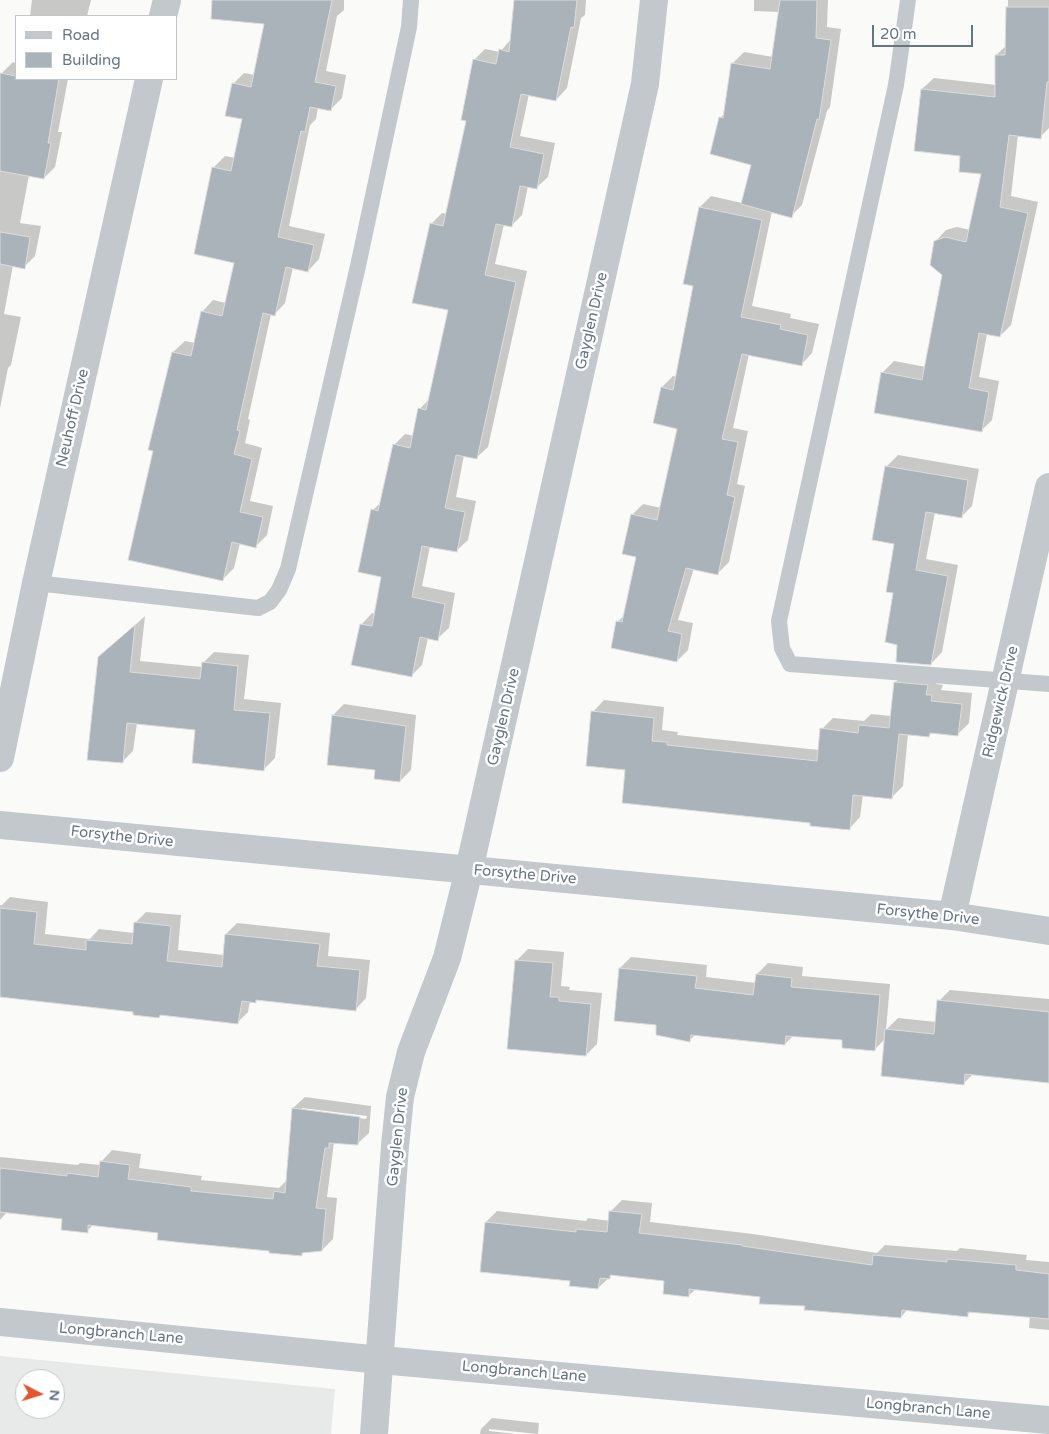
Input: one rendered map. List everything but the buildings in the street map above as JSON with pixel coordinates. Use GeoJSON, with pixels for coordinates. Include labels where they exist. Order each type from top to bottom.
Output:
{"type":"FeatureCollection","features":[{"type":"Feature","properties":{"kind":"street"},"geometry":{"type":"LineString","coordinates":[[163,15],[167,0]]}},
{"type":"Feature","properties":{"kind":"street","name":"Gayglen Drive"},"geometry":{"type":"LineString","coordinates":[[374,1434],[400,1097],[411,1052],[447,958],[469,870],[645,84],[654,0]]}},
{"type":"Feature","properties":{"kind":"street","name":"Neuhoff Drive"},"geometry":{"type":"LineString","coordinates":[[0,758],[36,583],[149,80]]}},
{"type":"Feature","properties":{"kind":"street","name":"Ridgewick Drive"},"geometry":{"type":"LineString","coordinates":[[952,916],[1049,487]]}},
{"type":"Feature","properties":{"kind":"street","name":"Forsythe Drive"},"geometry":{"type":"LineString","coordinates":[[0,825],[952,916],[1049,931]]}},
{"type":"Feature","properties":{"kind":"street","name":"Longbranch Lane"},"geometry":{"type":"LineString","coordinates":[[0,1322],[381,1360],[1049,1420]]}},
{"type":"Feature","properties":{"kind":"lane"},"geometry":{"type":"LineString","coordinates":[[36,583],[258,608],[270,602],[278,590],[288,569],[358,266],[409,27],[411,0]]}},
{"type":"Feature","properties":{"kind":"lane"},"geometry":{"type":"LineString","coordinates":[[908,0],[896,85],[779,621],[782,648],[790,664],[1049,684]]}},
{"type":"Feature","properties":{"kind":"shaded area"},"geometry":{"type":"Polygon","coordinates":[[[0,1356],[335,1389],[331,1434],[0,1434],[0,1356]]]}}]}
